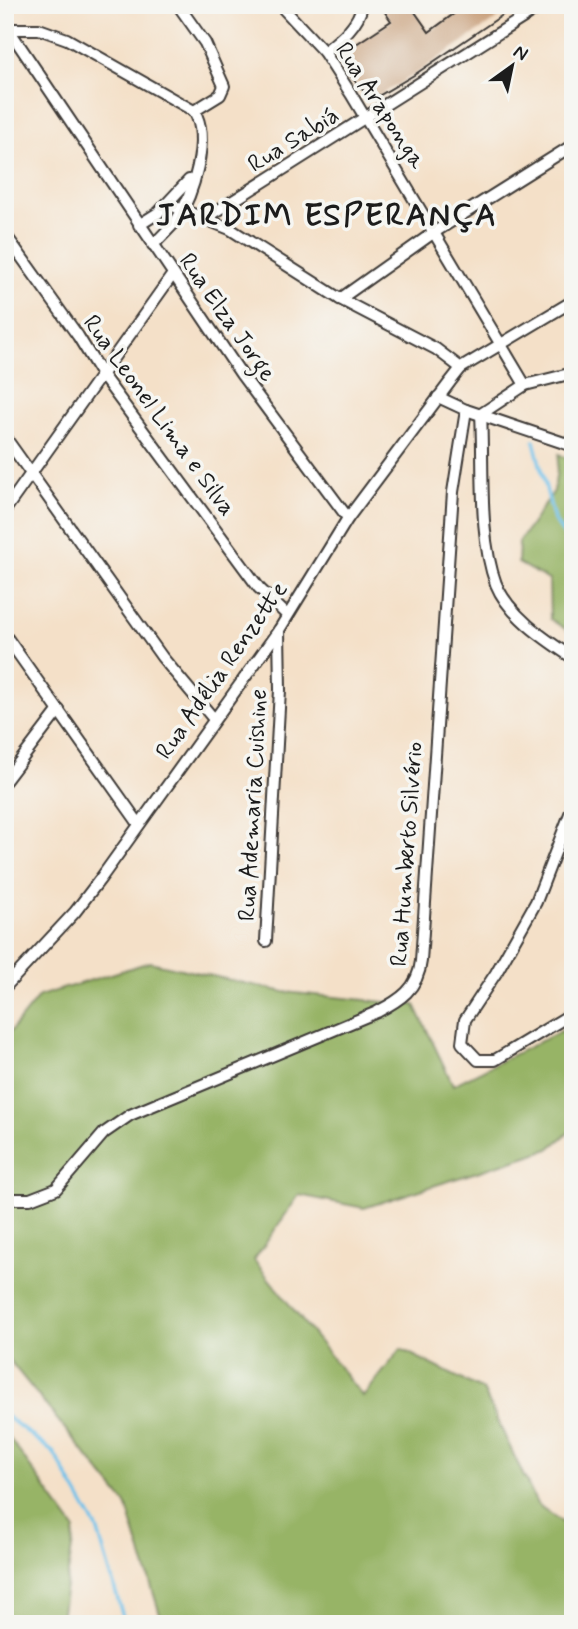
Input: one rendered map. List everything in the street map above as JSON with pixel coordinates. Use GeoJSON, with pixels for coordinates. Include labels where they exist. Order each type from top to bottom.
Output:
{"type":"FeatureCollection","features":[{"type":"Feature","properties":{"kind":"street"},"geometry":{"type":"LineString","coordinates":[[178,5],[205,43],[224,86],[220,95],[194,111]]}},
{"type":"Feature","properties":{"kind":"street","name":"Rua Araponga"},"geometry":{"type":"LineString","coordinates":[[280,5],[324,52],[502,342],[525,385]]}},
{"type":"Feature","properties":{"kind":"street","name":"Rua Sabiá"},"geometry":{"type":"LineString","coordinates":[[206,218],[367,119],[543,5]]}},
{"type":"Feature","properties":{"kind":"street"},"geometry":{"type":"LineString","coordinates":[[324,52],[339,40],[361,10]]}},
{"type":"Feature","properties":{"kind":"street"},"geometry":{"type":"LineString","coordinates":[[7,27],[39,29],[67,39],[194,111],[203,140],[195,173],[181,210],[153,245]]}},
{"type":"Feature","properties":{"kind":"street","name":"Rua Elza Jorge"},"geometry":{"type":"LineString","coordinates":[[7,27],[139,225],[300,456],[348,519]]}},
{"type":"Feature","properties":{"kind":"street"},"geometry":{"type":"LineString","coordinates":[[340,299],[433,233],[573,145]]}},
{"type":"Feature","properties":{"kind":"street"},"geometry":{"type":"LineString","coordinates":[[139,225],[168,204],[195,173]]}},
{"type":"Feature","properties":{"kind":"street"},"geometry":{"type":"LineString","coordinates":[[168,204],[206,218],[340,299],[436,349],[461,368]]}},
{"type":"Feature","properties":{"kind":"street","name":"Rua Leonel Lima e Silva"},"geometry":{"type":"LineString","coordinates":[[5,234],[78,336],[102,375],[260,589],[287,615]]}},
{"type":"Feature","properties":{"kind":"street"},"geometry":{"type":"LineString","coordinates":[[5,510],[173,274]]}},
{"type":"Feature","properties":{"kind":"street","name":"Rua Adélia Renzette"},"geometry":{"type":"LineString","coordinates":[[5,987],[75,912],[279,630],[348,519],[461,368],[573,300]]}},
{"type":"Feature","properties":{"kind":"street"},"geometry":{"type":"LineString","coordinates":[[481,414],[525,385],[573,373]]}},
{"type":"Feature","properties":{"kind":"street"},"geometry":{"type":"LineString","coordinates":[[438,397],[466,410],[573,446]]}},
{"type":"Feature","properties":{"kind":"street","name":"Rua Humberto Silvério"},"geometry":{"type":"LineString","coordinates":[[5,1199],[30,1199],[56,1189],[104,1133],[130,1115],[377,1012],[404,997],[412,988],[422,961],[453,492],[466,410]]}},
{"type":"Feature","properties":{"kind":"street"},"geometry":{"type":"LineString","coordinates":[[481,414],[487,546],[497,586],[517,614],[573,658]]}},
{"type":"Feature","properties":{"kind":"street"},"geometry":{"type":"LineString","coordinates":[[5,437],[162,657],[213,718]]}},
{"type":"Feature","properties":{"kind":"street","name":"Rua Ademaria Cuishine"},"geometry":{"type":"LineString","coordinates":[[265,941],[280,691],[279,630]]}},
{"type":"Feature","properties":{"kind":"street"},"geometry":{"type":"LineString","coordinates":[[5,635],[139,824]]}},
{"type":"Feature","properties":{"kind":"street"},"geometry":{"type":"LineString","coordinates":[[5,781],[59,710]]}},
{"type":"Feature","properties":{"kind":"street"},"geometry":{"type":"LineString","coordinates":[[573,806],[536,902],[461,1032],[462,1043],[469,1054],[486,1062],[495,1060],[573,1013]]}},
{"type":"Feature","properties":{"kind":"green space"},"geometry":{"type":"Polygon","coordinates":[[[559,454],[573,462],[573,634],[550,619],[549,580],[518,563],[519,542],[554,491],[559,454]]]}},
{"type":"Feature","properties":{"kind":"green space"},"geometry":{"type":"Polygon","coordinates":[[[150,962],[284,992],[415,1005],[453,1085],[573,1025],[573,1129],[549,1149],[364,1208],[299,1195],[254,1260],[363,1397],[401,1349],[483,1390],[537,1504],[573,1530],[573,1624],[163,1624],[126,1504],[5,1355],[5,1038],[39,996],[150,962]]]}},
{"type":"Feature","properties":{"kind":"green space"},"geometry":{"type":"Polygon","coordinates":[[[5,1432],[75,1529],[60,1624],[5,1624],[5,1432]]]}},
{"type":"Feature","properties":{"kind":"building"},"geometry":{"type":"Polygon","coordinates":[[[380,5],[410,5],[429,32],[459,10],[455,5],[503,5],[507,12],[414,75],[380,95],[369,97],[347,72],[343,57],[344,52],[391,21],[380,5]]]}},
{"type":"Feature","properties":{"kind":"waterway"},"geometry":{"type":"LineString","coordinates":[[534,441],[554,520],[573,548]]}},
{"type":"Feature","properties":{"kind":"waterway"},"geometry":{"type":"LineString","coordinates":[[5,1415],[54,1453],[97,1528],[125,1624]]}},
{"type":"Feature","properties":{"kind":"district","name":"JARDIM ESPERANÇA"},"geometry":{"type":"Point","coordinates":[327,214]}}]}
